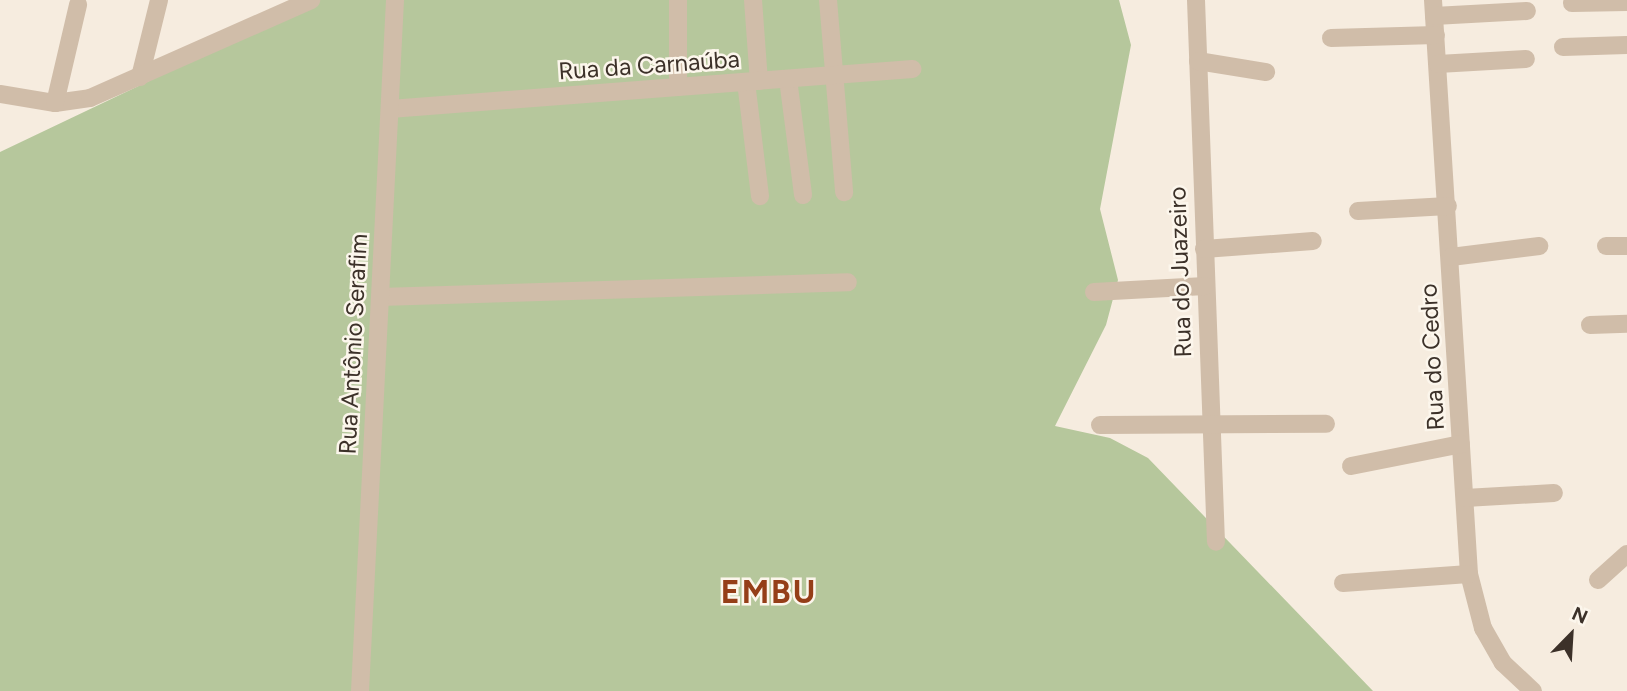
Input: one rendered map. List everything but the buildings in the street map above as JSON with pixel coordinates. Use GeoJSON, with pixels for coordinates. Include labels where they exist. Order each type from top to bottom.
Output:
{"type":"FeatureCollection","features":[{"type":"Feature","properties":{"kind":"street"},"geometry":{"type":"LineString","coordinates":[[140,77],[159,0]]}},
{"type":"Feature","properties":{"kind":"street"},"geometry":{"type":"LineString","coordinates":[[0,94],[55,103],[90,98],[311,0]]}},
{"type":"Feature","properties":{"kind":"street","name":"Rua Antônio Serafim"},"geometry":{"type":"LineString","coordinates":[[360,691],[396,0]]}},
{"type":"Feature","properties":{"kind":"street"},"geometry":{"type":"LineString","coordinates":[[678,0],[678,87]]}},
{"type":"Feature","properties":{"kind":"street"},"geometry":{"type":"LineString","coordinates":[[752,0],[753,81],[760,196]]}},
{"type":"Feature","properties":{"kind":"street"},"geometry":{"type":"LineString","coordinates":[[828,0],[831,75],[844,192]]}},
{"type":"Feature","properties":{"kind":"street","name":"Rua do Juazeiro"},"geometry":{"type":"LineString","coordinates":[[1196,0],[1216,542]]}},
{"type":"Feature","properties":{"kind":"street"},"geometry":{"type":"LineString","coordinates":[[1572,2],[1627,2]]}},
{"type":"Feature","properties":{"kind":"street"},"geometry":{"type":"LineString","coordinates":[[55,103],[78,5]]}},
{"type":"Feature","properties":{"kind":"street"},"geometry":{"type":"LineString","coordinates":[[1434,8],[1527,11]]}},
{"type":"Feature","properties":{"kind":"street","name":"Rua do Cedro"},"geometry":{"type":"LineString","coordinates":[[1434,8],[1469,574],[1483,628],[1503,663],[1524,688]]}},
{"type":"Feature","properties":{"kind":"street"},"geometry":{"type":"LineString","coordinates":[[1331,38],[1436,35]]}},
{"type":"Feature","properties":{"kind":"street"},"geometry":{"type":"LineString","coordinates":[[1563,47],[1627,45]]}},
{"type":"Feature","properties":{"kind":"street"},"geometry":{"type":"LineString","coordinates":[[1438,64],[1526,59]]}},
{"type":"Feature","properties":{"kind":"street"},"geometry":{"type":"LineString","coordinates":[[1198,61],[1266,72]]}},
{"type":"Feature","properties":{"kind":"street","name":"Rua da Carnaúba"},"geometry":{"type":"LineString","coordinates":[[390,109],[912,69]]}},
{"type":"Feature","properties":{"kind":"street"},"geometry":{"type":"LineString","coordinates":[[788,79],[803,195]]}},
{"type":"Feature","properties":{"kind":"street"},"geometry":{"type":"LineString","coordinates":[[1358,211],[1448,206]]}},
{"type":"Feature","properties":{"kind":"street"},"geometry":{"type":"LineString","coordinates":[[1204,249],[1313,241]]}},
{"type":"Feature","properties":{"kind":"street"},"geometry":{"type":"LineString","coordinates":[[1451,257],[1539,246]]}},
{"type":"Feature","properties":{"kind":"street"},"geometry":{"type":"LineString","coordinates":[[1606,246],[1627,246]]}},
{"type":"Feature","properties":{"kind":"street"},"geometry":{"type":"LineString","coordinates":[[380,298],[848,282]]}},
{"type":"Feature","properties":{"kind":"street"},"geometry":{"type":"LineString","coordinates":[[1094,292],[1205,286]]}},
{"type":"Feature","properties":{"kind":"street"},"geometry":{"type":"LineString","coordinates":[[1590,325],[1627,324]]}},
{"type":"Feature","properties":{"kind":"street"},"geometry":{"type":"LineString","coordinates":[[1100,425],[1210,421],[1326,424]]}},
{"type":"Feature","properties":{"kind":"street"},"geometry":{"type":"LineString","coordinates":[[1351,466],[1461,444]]}},
{"type":"Feature","properties":{"kind":"street"},"geometry":{"type":"LineString","coordinates":[[1465,498],[1554,493]]}},
{"type":"Feature","properties":{"kind":"street"},"geometry":{"type":"LineString","coordinates":[[1598,580],[1627,554]]}},
{"type":"Feature","properties":{"kind":"street"},"geometry":{"type":"LineString","coordinates":[[1343,583],[1469,574]]}},
{"type":"Feature","properties":{"kind":"green space"},"geometry":{"type":"Polygon","coordinates":[[[319,0],[1119,0],[1131,45],[1100,209],[1118,280],[1106,325],[1055,426],[1110,438],[1148,458],[1373,691],[0,691],[0,152],[319,0]]]}},
{"type":"Feature","properties":{"kind":"district","name":"EMBU"},"geometry":{"type":"Point","coordinates":[769,592]}}]}
